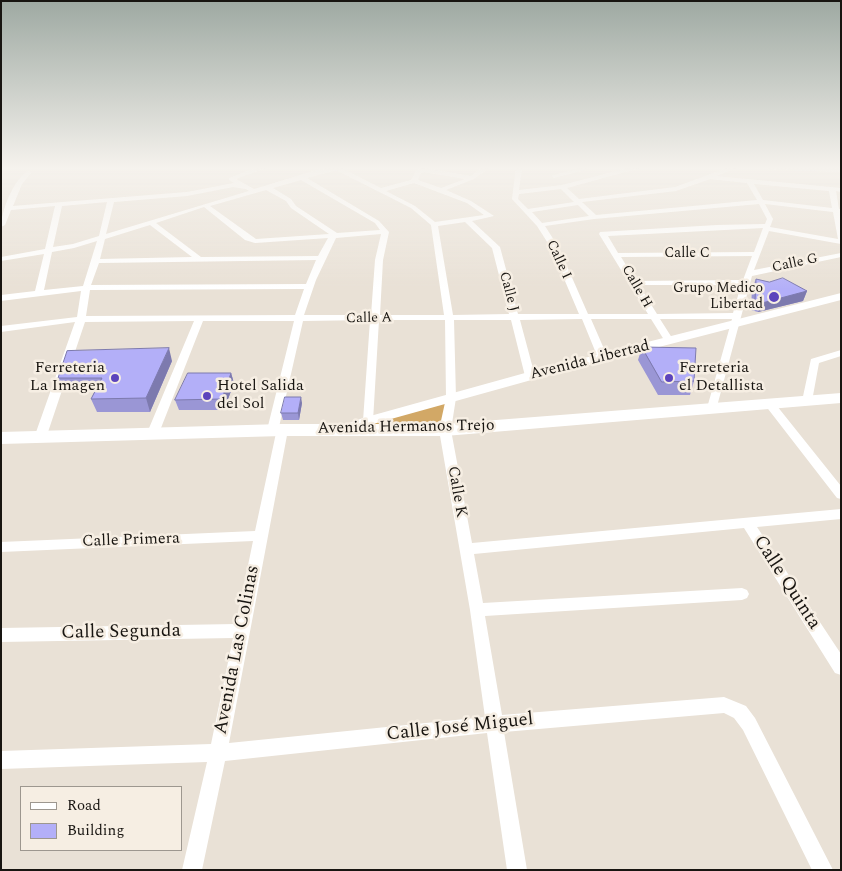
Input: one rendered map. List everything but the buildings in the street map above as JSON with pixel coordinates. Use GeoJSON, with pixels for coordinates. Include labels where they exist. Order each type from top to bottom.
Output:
{"type":"FeatureCollection","features":[{"type":"Feature","properties":{"kind":"main road","name":"Avenida Hermanos Trejo"},"geometry":{"type":"LineString","coordinates":[[1,438],[41,435],[278,430],[445,430],[841,398]]}},
{"type":"Feature","properties":{"kind":"street"},"geometry":{"type":"LineString","coordinates":[[1,225],[7,208],[12,208]]}},
{"type":"Feature","properties":{"kind":"street"},"geometry":{"type":"LineString","coordinates":[[39,292],[58,208]]}},
{"type":"Feature","properties":{"kind":"street"},"geometry":{"type":"LineString","coordinates":[[41,435],[81,319],[86,288],[96,260],[108,208]]}},
{"type":"Feature","properties":{"kind":"street"},"geometry":{"type":"LineString","coordinates":[[1,259],[49,251],[197,208]]}},
{"type":"Feature","properties":{"kind":"street"},"geometry":{"type":"LineString","coordinates":[[209,208],[248,238],[255,241],[334,234],[385,232]]}},
{"type":"Feature","properties":{"kind":"street"},"geometry":{"type":"LineString","coordinates":[[294,208],[334,234]]}},
{"type":"Feature","properties":{"kind":"street"},"geometry":{"type":"LineString","coordinates":[[352,208],[377,222],[385,232]]}},
{"type":"Feature","properties":{"kind":"street"},"geometry":{"type":"LineString","coordinates":[[413,208],[434,224],[491,216],[478,208]]}},
{"type":"Feature","properties":{"kind":"street","name":"Calle I"},"geometry":{"type":"LineString","coordinates":[[523,208],[540,225],[555,248],[583,317],[603,358]]}},
{"type":"Feature","properties":{"kind":"street"},"geometry":{"type":"LineString","coordinates":[[526,211],[545,208]]}},
{"type":"Feature","properties":{"kind":"street"},"geometry":{"type":"LineString","coordinates":[[584,208],[594,217]]}},
{"type":"Feature","properties":{"kind":"street"},"geometry":{"type":"LineString","coordinates":[[540,225],[594,217],[699,208]]}},
{"type":"Feature","properties":{"kind":"street"},"geometry":{"type":"LineString","coordinates":[[712,408],[747,278],[770,219],[765,208]]}},
{"type":"Feature","properties":{"kind":"street"},"geometry":{"type":"LineString","coordinates":[[810,208],[838,211],[841,238]]}},
{"type":"Feature","properties":{"kind":"street","name":"Calle J"},"geometry":{"type":"LineString","coordinates":[[467,220],[496,247],[530,376]]}},
{"type":"Feature","properties":{"kind":"street"},"geometry":{"type":"LineString","coordinates":[[151,222],[198,258]]}},
{"type":"Feature","properties":{"kind":"street","name":"Calle K"},"geometry":{"type":"LineString","coordinates":[[434,224],[449,318],[451,398],[445,430],[477,610],[517,870]]}},
{"type":"Feature","properties":{"kind":"street","name":"Calle H"},"geometry":{"type":"LineString","coordinates":[[669,342],[652,316],[618,255],[603,234],[717,227],[767,227]]}},
{"type":"Feature","properties":{"kind":"street"},"geometry":{"type":"LineString","coordinates":[[767,227],[841,242]]}},
{"type":"Feature","properties":{"kind":"street"},"geometry":{"type":"LineString","coordinates":[[368,421],[379,260],[385,232]]}},
{"type":"Feature","properties":{"kind":"street","name":"Avenida Las Colinas"},"geometry":{"type":"LineString","coordinates":[[192,870],[218,753],[300,320],[308,286],[319,258],[334,234]]}},
{"type":"Feature","properties":{"kind":"street","name":"Calle C"},"geometry":{"type":"LineString","coordinates":[[618,255],[756,254]]}},
{"type":"Feature","properties":{"kind":"street","name":"Calle G"},"geometry":{"type":"LineString","coordinates":[[634,283],[747,278],[841,255]]}},
{"type":"Feature","properties":{"kind":"street"},"geometry":{"type":"LineString","coordinates":[[96,260],[319,258]]}},
{"type":"Feature","properties":{"kind":"street"},"geometry":{"type":"LineString","coordinates":[[1,298],[39,292],[86,288],[308,286]]}},
{"type":"Feature","properties":{"kind":"street","name":"Avenida Libertad"},"geometry":{"type":"LineString","coordinates":[[342,431],[368,421],[530,376],[669,342],[736,320],[841,296]]}},
{"type":"Feature","properties":{"kind":"street","name":"Calle A"},"geometry":{"type":"LineString","coordinates":[[1,329],[81,319],[300,320],[652,316],[736,320]]}},
{"type":"Feature","properties":{"kind":"street"},"geometry":{"type":"LineString","coordinates":[[152,433],[199,319]]}},
{"type":"Feature","properties":{"kind":"street"},"geometry":{"type":"LineString","coordinates":[[807,401],[814,361],[841,353]]}},
{"type":"Feature","properties":{"kind":"street"},"geometry":{"type":"LineString","coordinates":[[769,403],[841,495]]}},
{"type":"Feature","properties":{"kind":"street"},"geometry":{"type":"LineString","coordinates":[[466,549],[841,514]]}},
{"type":"Feature","properties":{"kind":"street","name":"Calle Quinta"},"geometry":{"type":"LineString","coordinates":[[748,524],[841,668]]}},
{"type":"Feature","properties":{"kind":"street","name":"Calle Primera"},"geometry":{"type":"LineString","coordinates":[[1,547],[260,536]]}},
{"type":"Feature","properties":{"kind":"street"},"geometry":{"type":"LineString","coordinates":[[477,610],[742,594]]}},
{"type":"Feature","properties":{"kind":"street","name":"Calle Segunda"},"geometry":{"type":"LineString","coordinates":[[1,635],[241,631]]}},
{"type":"Feature","properties":{"kind":"street","name":"Calle José Miguel"},"geometry":{"type":"LineString","coordinates":[[1,760],[218,753],[494,724],[724,704],[740,712],[749,724],[823,870]]}},
{"type":"Feature","properties":{"kind":"shaded area"},"geometry":{"type":"Polygon","coordinates":[[[451,398],[445,430],[341,431],[451,398]]]}},
{"type":"Feature","properties":{"kind":"place","name":"Grupo Medico Libertad"},"geometry":{"type":"Point","coordinates":[774,297]}},
{"type":"Feature","properties":{"kind":"place","name":"Ferreteria La Imagen"},"geometry":{"type":"Point","coordinates":[115,378]}},
{"type":"Feature","properties":{"kind":"place","name":"Ferreteria el Detallista"},"geometry":{"type":"Point","coordinates":[669,378]}},
{"type":"Feature","properties":{"kind":"place","name":"Hotel Salida del Sol"},"geometry":{"type":"Point","coordinates":[207,396]}}]}
